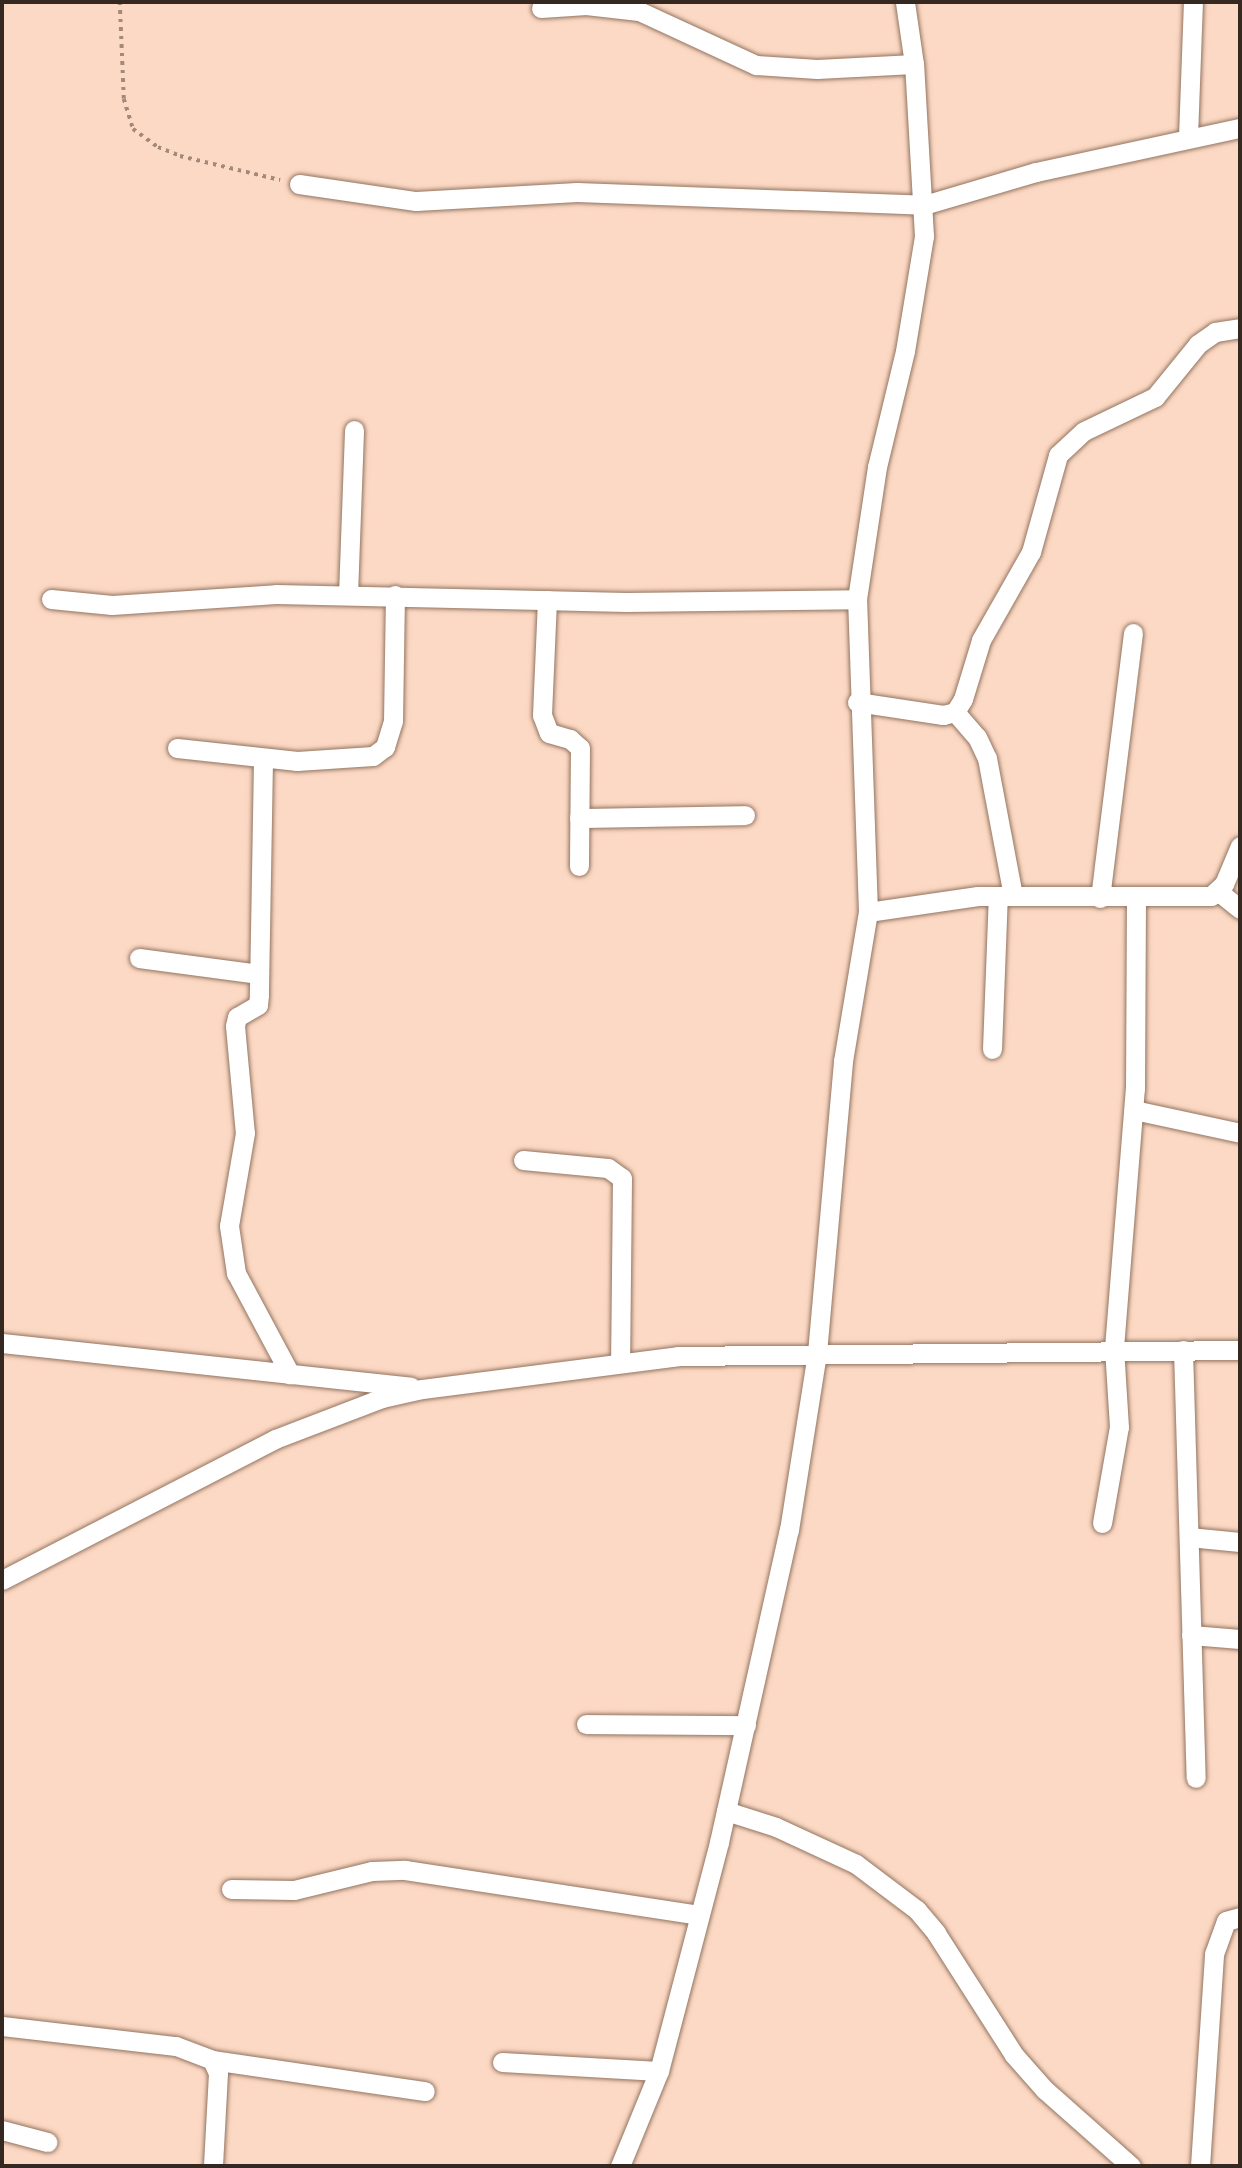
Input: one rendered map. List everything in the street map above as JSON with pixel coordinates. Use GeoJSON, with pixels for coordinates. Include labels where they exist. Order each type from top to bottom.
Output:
{"type":"FeatureCollection","features":[{"type":"Feature","properties":{"kind":"street"},"geometry":{"type":"LineString","coordinates":[[1188,137],[1193,2]]}},
{"type":"Feature","properties":{"kind":"street"},"geometry":{"type":"LineString","coordinates":[[620,2166],[659,2071],[726,1811],[789,1530],[817,1353],[843,1061],[868,912],[857,702],[857,599],[877,467],[912,308],[924,205],[907,4]]}},
{"type":"Feature","properties":{"kind":"street"},"geometry":{"type":"LineString","coordinates":[[541,8],[586,5],[639,11],[756,65],[817,69],[914,64]]}},
{"type":"Feature","properties":{"kind":"street"},"geometry":{"type":"LineString","coordinates":[[299,184],[416,201],[577,192],[924,205],[1000,180],[1188,137],[1240,128]]}},
{"type":"Feature","properties":{"kind":"street"},"geometry":{"type":"LineString","coordinates":[[857,702],[943,715],[955,712],[963,699],[981,640],[1031,552],[1058,455],[1084,431],[1155,397],[1206,338],[1240,328]]}},
{"type":"Feature","properties":{"kind":"street"},"geometry":{"type":"LineString","coordinates":[[348,595],[354,430]]}},
{"type":"Feature","properties":{"kind":"street"},"geometry":{"type":"LineString","coordinates":[[51,598],[125,605],[276,594],[547,600],[857,599]]}},
{"type":"Feature","properties":{"kind":"street"},"geometry":{"type":"LineString","coordinates":[[177,748],[263,760],[356,760],[385,747],[393,721],[395,595]]}},
{"type":"Feature","properties":{"kind":"street"},"geometry":{"type":"LineString","coordinates":[[547,600],[542,715],[549,733],[570,738],[580,748],[579,866]]}},
{"type":"Feature","properties":{"kind":"street"},"geometry":{"type":"LineString","coordinates":[[1100,898],[1133,633]]}},
{"type":"Feature","properties":{"kind":"street"},"geometry":{"type":"LineString","coordinates":[[955,712],[977,737],[987,758],[1006,896],[992,1049]]}},
{"type":"Feature","properties":{"kind":"street"},"geometry":{"type":"LineString","coordinates":[[263,760],[258,1005],[237,1017],[235,1026],[245,1133],[229,1208],[229,1234],[236,1273],[290,1374]]}},
{"type":"Feature","properties":{"kind":"street"},"geometry":{"type":"LineString","coordinates":[[579,818],[746,815]]}},
{"type":"Feature","properties":{"kind":"street"},"geometry":{"type":"LineString","coordinates":[[1219,892],[1240,846]]}},
{"type":"Feature","properties":{"kind":"street"},"geometry":{"type":"LineString","coordinates":[[868,912],[1006,896],[1197,898],[1219,892]]}},
{"type":"Feature","properties":{"kind":"street"},"geometry":{"type":"LineString","coordinates":[[1219,892],[1240,909]]}},
{"type":"Feature","properties":{"kind":"street"},"geometry":{"type":"LineString","coordinates":[[1102,1523],[1119,1427],[1114,1348],[1133,1110],[1136,899]]}},
{"type":"Feature","properties":{"kind":"street"},"geometry":{"type":"LineString","coordinates":[[139,958],[259,974]]}},
{"type":"Feature","properties":{"kind":"street"},"geometry":{"type":"LineString","coordinates":[[1133,1110],[1240,1133]]}},
{"type":"Feature","properties":{"kind":"street"},"geometry":{"type":"LineString","coordinates":[[523,1160],[608,1168],[622,1178],[620,1362]]}},
{"type":"Feature","properties":{"kind":"street"},"geometry":{"type":"LineString","coordinates":[[2,1343],[422,1389]]}},
{"type":"Feature","properties":{"kind":"street"},"geometry":{"type":"LineString","coordinates":[[2,1580],[275,1439],[382,1398],[422,1389],[620,1362],[817,1353],[1114,1348],[1240,1350]]}},
{"type":"Feature","properties":{"kind":"street"},"geometry":{"type":"LineString","coordinates":[[1183,1350],[1196,1778]]}},
{"type":"Feature","properties":{"kind":"street"},"geometry":{"type":"LineString","coordinates":[[1189,1537],[1240,1542]]}},
{"type":"Feature","properties":{"kind":"street"},"geometry":{"type":"LineString","coordinates":[[1191,1635],[1240,1639]]}},
{"type":"Feature","properties":{"kind":"street"},"geometry":{"type":"LineString","coordinates":[[586,1724],[746,1725]]}},
{"type":"Feature","properties":{"kind":"street"},"geometry":{"type":"LineString","coordinates":[[726,1811],[776,1827],[856,1864],[917,1910],[936,1933],[1014,2055],[1045,2090],[1131,2166]]}},
{"type":"Feature","properties":{"kind":"street"},"geometry":{"type":"LineString","coordinates":[[231,1889],[294,1890],[372,1871],[397,1870],[699,1915]]}},
{"type":"Feature","properties":{"kind":"street"},"geometry":{"type":"LineString","coordinates":[[1200,2166],[1214,1954],[1226,1921],[1240,1917]]}},
{"type":"Feature","properties":{"kind":"street"},"geometry":{"type":"LineString","coordinates":[[2,2026],[176,2046],[212,2060],[425,2091]]}},
{"type":"Feature","properties":{"kind":"street"},"geometry":{"type":"LineString","coordinates":[[212,2060],[218,2073],[213,2166]]}},
{"type":"Feature","properties":{"kind":"street"},"geometry":{"type":"LineString","coordinates":[[502,2062],[659,2071]]}},
{"type":"Feature","properties":{"kind":"street"},"geometry":{"type":"LineString","coordinates":[[2,2130],[47,2142]]}},
{"type":"Feature","properties":{"kind":"path"},"geometry":{"type":"LineString","coordinates":[[120,2],[124,99],[133,129],[158,147],[180,156],[299,184]]}}]}
